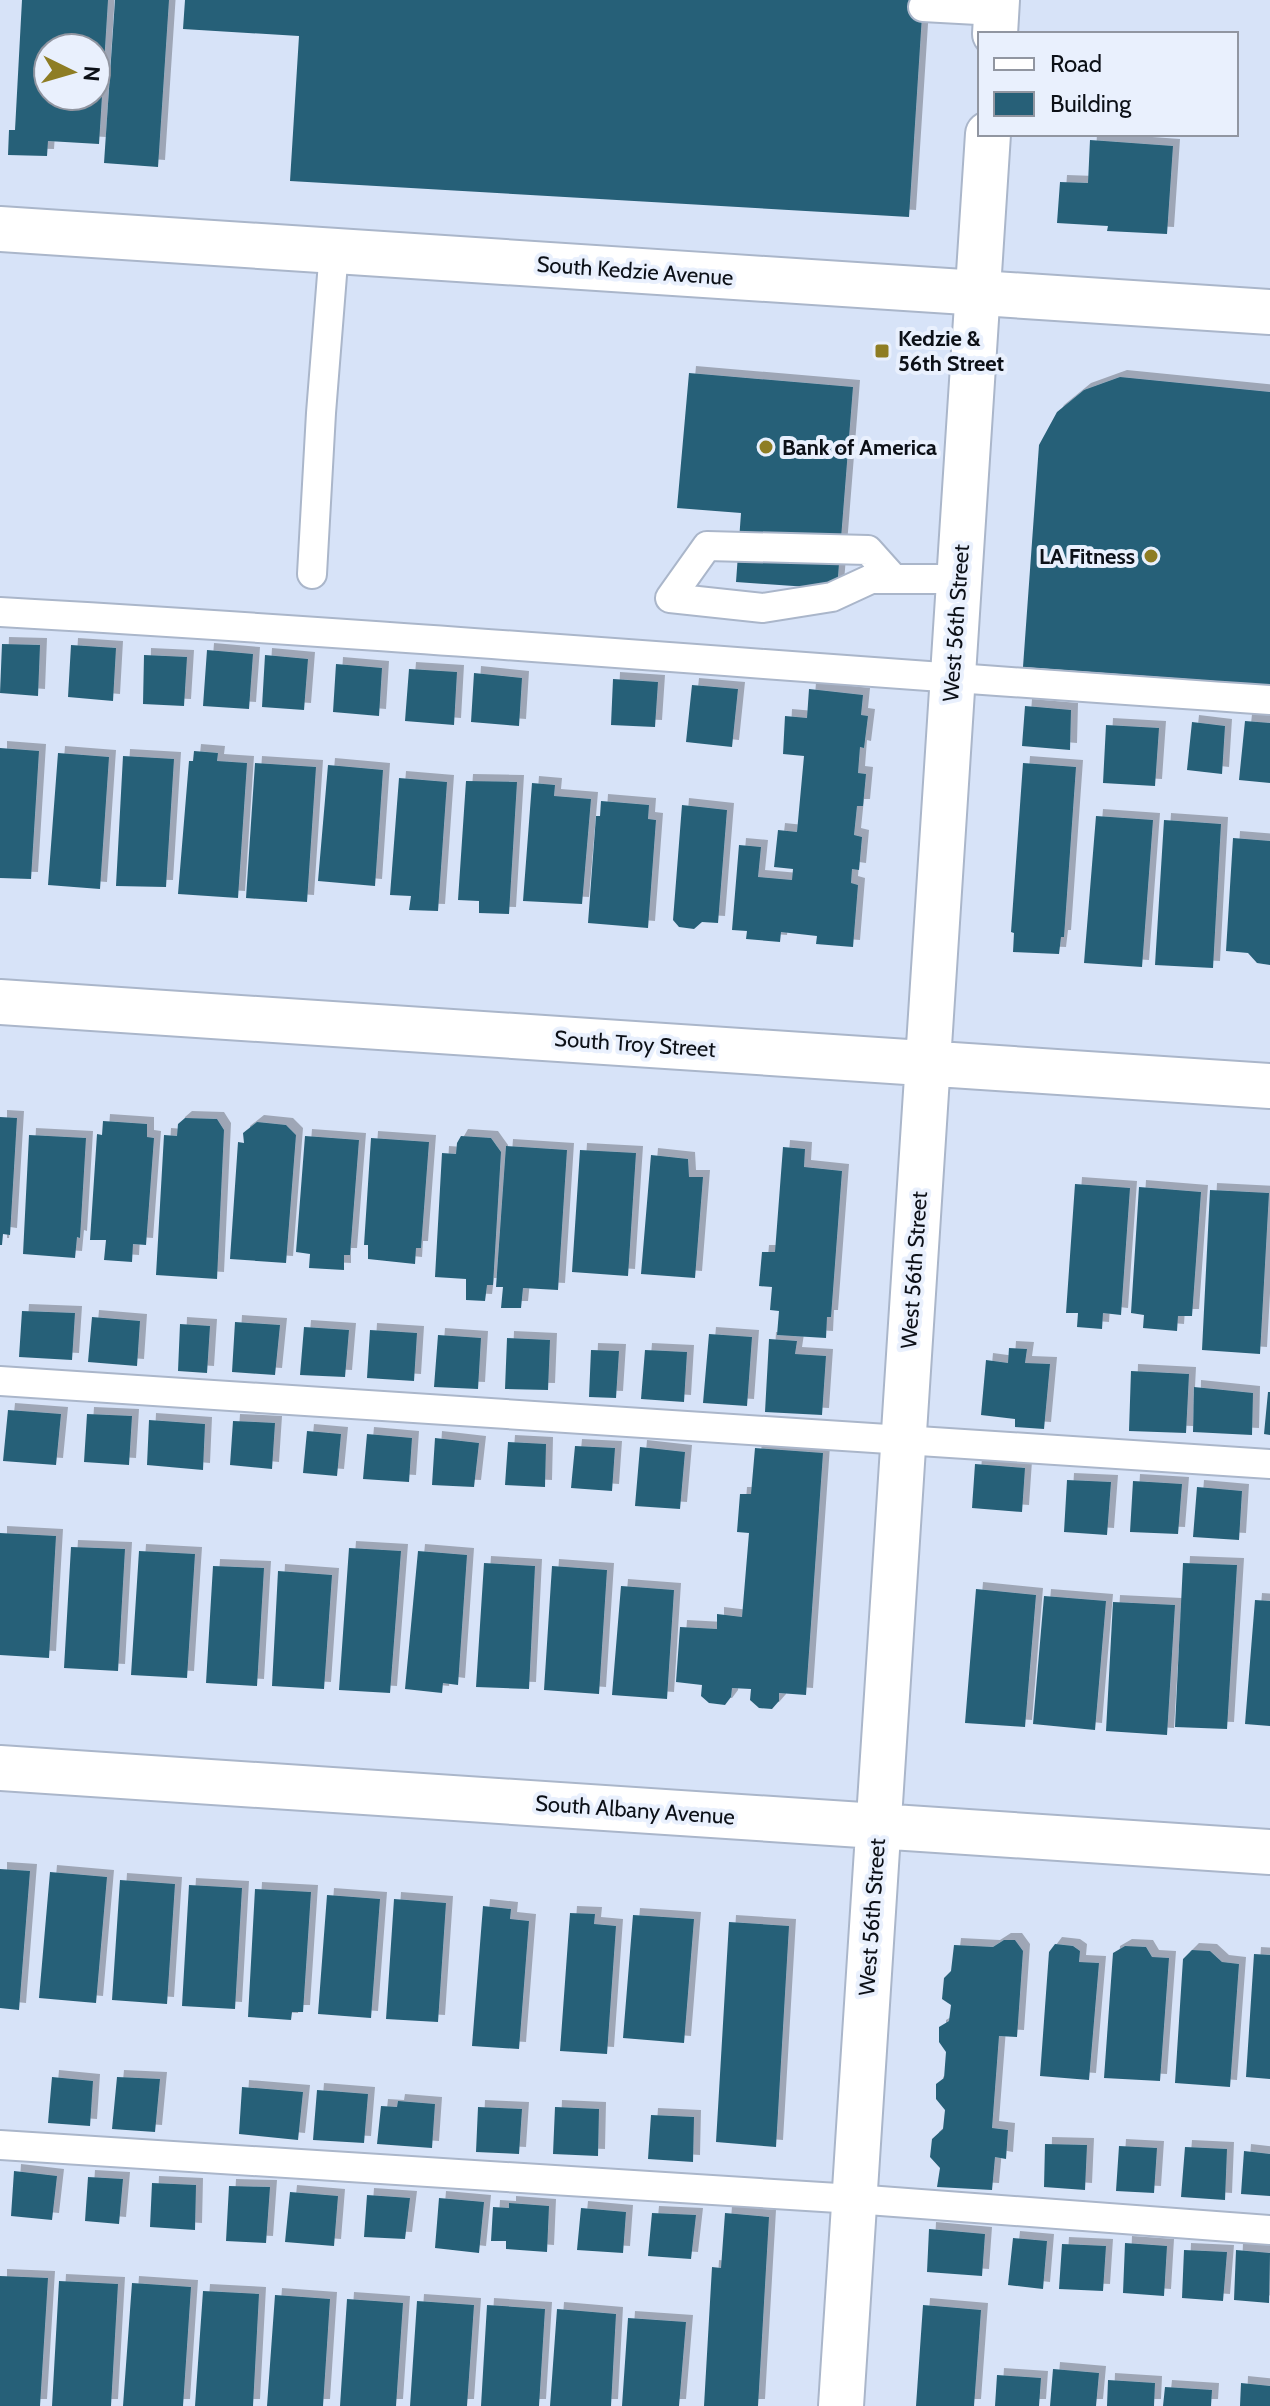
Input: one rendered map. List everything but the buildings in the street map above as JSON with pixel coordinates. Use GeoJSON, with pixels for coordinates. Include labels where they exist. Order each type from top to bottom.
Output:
{"type":"FeatureCollection","features":[{"type":"Feature","properties":{"kind":"street","name":"West 56th Street"},"geometry":{"type":"LineString","coordinates":[[841,2406],[988,136]]}},
{"type":"Feature","properties":{"kind":"street","name":"South Kedzie Avenue"},"geometry":{"type":"LineString","coordinates":[[0,229],[1270,312]]}},
{"type":"Feature","properties":{"kind":"street","name":"South Troy Street"},"geometry":{"type":"LineString","coordinates":[[0,1002],[1270,1086]]}},
{"type":"Feature","properties":{"kind":"street","name":"South Albany Avenue"},"geometry":{"type":"LineString","coordinates":[[0,1768],[1270,1852]]}},
{"type":"Feature","properties":{"kind":"lane"},"geometry":{"type":"LineString","coordinates":[[923,7],[996,15]]}},
{"type":"Feature","properties":{"kind":"lane"},"geometry":{"type":"LineString","coordinates":[[312,574],[334,250]]}},
{"type":"Feature","properties":{"kind":"lane"},"geometry":{"type":"LineString","coordinates":[[894,579],[868,550],[707,546],[670,598],[763,608],[832,597],[871,579],[894,579],[959,579]]}},
{"type":"Feature","properties":{"kind":"lane"},"geometry":{"type":"LineString","coordinates":[[0,612],[588,650],[1270,700]]}},
{"type":"Feature","properties":{"kind":"lane"},"geometry":{"type":"LineString","coordinates":[[0,1381],[1270,1464]]}},
{"type":"Feature","properties":{"kind":"lane"},"geometry":{"type":"LineString","coordinates":[[0,2145],[854,2199],[1270,2230]]}},
{"type":"Feature","properties":{"kind":"place","name":"Kedzie & 56th Street"},"geometry":{"type":"Point","coordinates":[882,351]}},
{"type":"Feature","properties":{"kind":"place","name":"Bank of America"},"geometry":{"type":"Point","coordinates":[766,447]}},
{"type":"Feature","properties":{"kind":"place","name":"LA Fitness"},"geometry":{"type":"Point","coordinates":[1151,556]}}]}
